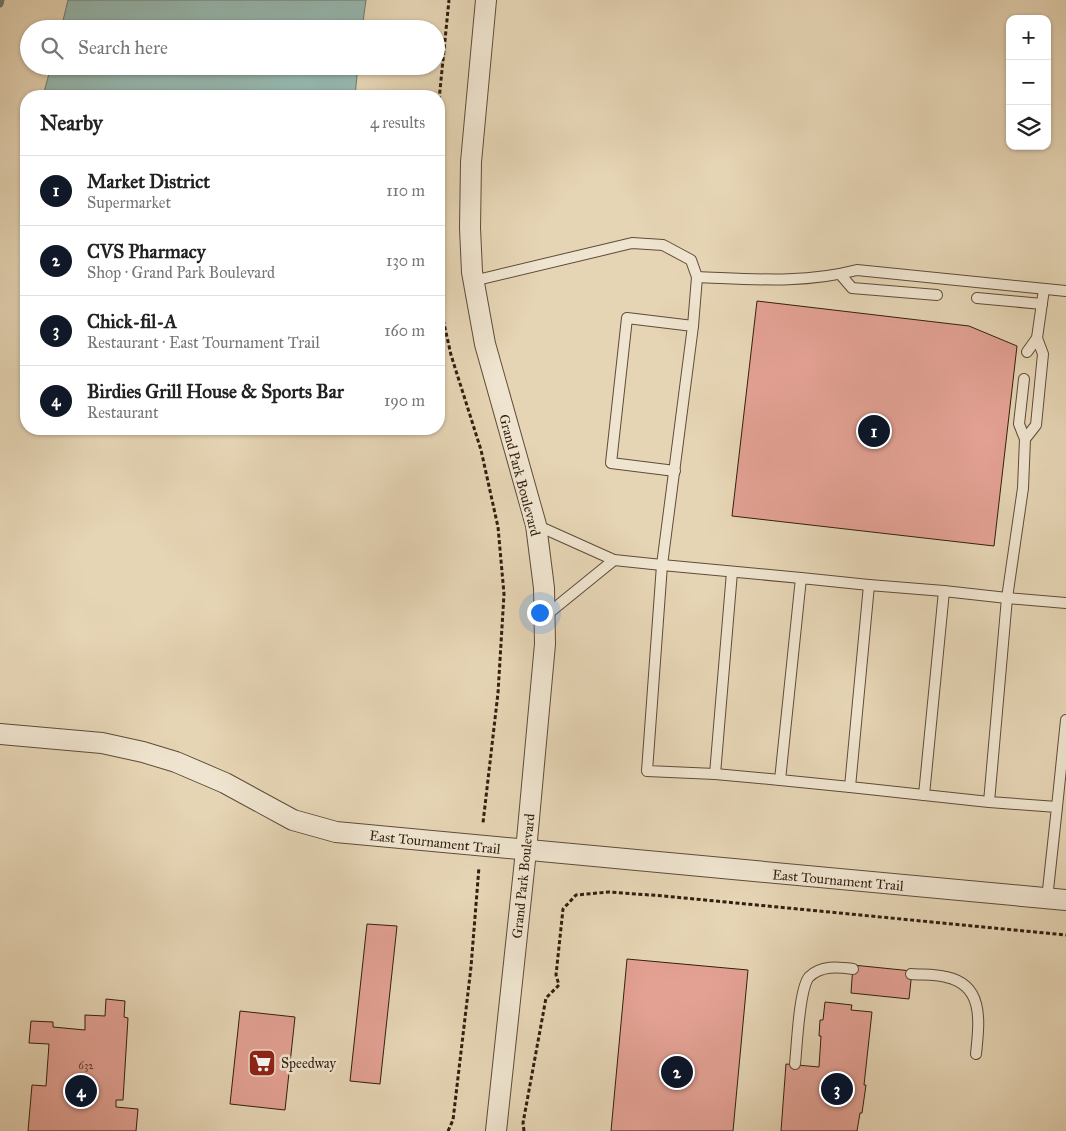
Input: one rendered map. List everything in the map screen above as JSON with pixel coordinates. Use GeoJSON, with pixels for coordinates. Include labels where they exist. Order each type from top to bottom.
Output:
{"type":"FeatureCollection","features":[{"type":"Feature","properties":{"kind":"street","name":"Grand Park Boulevard"},"geometry":{"type":"LineString","coordinates":[[486,0],[471,162],[470,228],[473,281],[485,344],[536,525],[544,588],[545,616],[544,670],[496,1131]]}},
{"type":"Feature","properties":{"kind":"street","name":"East Tournament Trail"},"geometry":{"type":"LineString","coordinates":[[0,734],[102,744],[144,752],[176,762],[225,783],[293,820],[336,832],[1056,900]]}},
{"type":"Feature","properties":{"kind":"lane"},"geometry":{"type":"LineString","coordinates":[[473,281],[632,243],[663,246],[691,260],[697,278],[693,326],[662,565],[647,771],[715,774],[989,802],[1057,807]]}},
{"type":"Feature","properties":{"kind":"lane"},"geometry":{"type":"LineString","coordinates":[[697,278],[797,280],[857,270],[1066,292]]}},
{"type":"Feature","properties":{"kind":"lane"},"geometry":{"type":"LineString","coordinates":[[840,274],[852,288],[936,295]]}},
{"type":"Feature","properties":{"kind":"lane"},"geometry":{"type":"LineString","coordinates":[[1027,352],[1037,338],[1044,289]]}},
{"type":"Feature","properties":{"kind":"lane"},"geometry":{"type":"LineString","coordinates":[[977,298],[1042,304]]}},
{"type":"Feature","properties":{"kind":"lane"},"geometry":{"type":"LineString","coordinates":[[675,470],[611,463],[627,318],[693,326]]}},
{"type":"Feature","properties":{"kind":"lane"},"geometry":{"type":"LineString","coordinates":[[1025,439],[1036,425],[1043,354],[1037,338]]}},
{"type":"Feature","properties":{"kind":"lane"},"geometry":{"type":"LineString","coordinates":[[989,802],[1007,598],[1024,488],[1025,439],[1019,424],[1024,379]]}},
{"type":"Feature","properties":{"kind":"lane"},"geometry":{"type":"LineString","coordinates":[[536,525],[614,560],[1066,603]]}},
{"type":"Feature","properties":{"kind":"lane"},"geometry":{"type":"LineString","coordinates":[[545,616],[614,560]]}},
{"type":"Feature","properties":{"kind":"lane"},"geometry":{"type":"LineString","coordinates":[[715,774],[732,572]]}},
{"type":"Feature","properties":{"kind":"lane"},"geometry":{"type":"LineString","coordinates":[[780,780],[801,578]]}},
{"type":"Feature","properties":{"kind":"lane"},"geometry":{"type":"LineString","coordinates":[[850,787],[870,585]]}},
{"type":"Feature","properties":{"kind":"lane"},"geometry":{"type":"LineString","coordinates":[[924,795],[944,591]]}},
{"type":"Feature","properties":{"kind":"lane"},"geometry":{"type":"LineString","coordinates":[[1056,900],[1057,807],[1066,720]]}},
{"type":"Feature","properties":{"kind":"lane"},"geometry":{"type":"LineString","coordinates":[[796,1064],[801,1004],[808,978],[814,973],[828,968],[853,969]]}},
{"type":"Feature","properties":{"kind":"lane"},"geometry":{"type":"LineString","coordinates":[[911,974],[945,976],[960,981],[973,995],[979,1009],[976,1054]]}},
{"type":"Feature","properties":{"kind":"path"},"geometry":{"type":"LineString","coordinates":[[445,40],[449,0]]}},
{"type":"Feature","properties":{"kind":"path"},"geometry":{"type":"LineString","coordinates":[[440,90],[442,75]]}},
{"type":"Feature","properties":{"kind":"path"},"geometry":{"type":"LineString","coordinates":[[445,328],[451,356],[481,450],[492,498],[498,527],[504,594],[498,693],[480,847],[471,967],[453,1120],[448,1131]]}},
{"type":"Feature","properties":{"kind":"path"},"geometry":{"type":"LineString","coordinates":[[524,1131],[523,1123],[546,998],[559,984],[556,975],[563,909],[576,895],[609,892],[655,895],[1066,935]]}},
{"type":"Feature","properties":{"kind":"water"},"geometry":{"type":"Polygon","coordinates":[[[68,0],[366,0],[363,20],[63,20],[68,0]]]}},
{"type":"Feature","properties":{"kind":"water"},"geometry":{"type":"Polygon","coordinates":[[[49,75],[357,75],[356,90],[45,90],[49,75]]]}},
{"type":"Feature","properties":{"kind":"building"},"geometry":{"type":"Polygon","coordinates":[[[757,301],[969,326],[1017,346],[994,546],[732,516],[757,301]]]}},
{"type":"Feature","properties":{"kind":"building"},"geometry":{"type":"Polygon","coordinates":[[[367,924],[397,926],[380,1084],[350,1081],[367,924]]]}},
{"type":"Feature","properties":{"kind":"building"},"geometry":{"type":"Polygon","coordinates":[[[627,959],[748,970],[733,1131],[611,1131],[627,959]]]}},
{"type":"Feature","properties":{"kind":"building"},"geometry":{"type":"Polygon","coordinates":[[[853,965],[912,971],[909,999],[851,993],[853,965]]]}},
{"type":"Feature","properties":{"kind":"building"},"geometry":{"type":"Polygon","coordinates":[[[106,999],[125,1001],[124,1017],[128,1018],[123,1100],[116,1100],[116,1107],[138,1109],[136,1131],[28,1131],[32,1085],[46,1086],[49,1044],[29,1043],[31,1021],[53,1022],[53,1027],[85,1030],[85,1015],[105,1016],[106,999]]]}},
{"type":"Feature","properties":{"kind":"building"},"geometry":{"type":"Polygon","coordinates":[[[825,1002],[852,1005],[851,1010],[872,1012],[864,1085],[866,1085],[857,1131],[781,1131],[786,1064],[819,1067],[820,1020],[823,1020],[825,1002]]]}},
{"type":"Feature","properties":{"kind":"building"},"geometry":{"type":"Polygon","coordinates":[[[240,1011],[295,1017],[285,1110],[230,1104],[240,1011]]]}},
{"type":"Feature","properties":{"kind":"waterway"},"geometry":{"type":"LineString","coordinates":[[0,4],[1,0]]}},
{"type":"Feature","properties":{"kind":"place","name":"Market District"},"geometry":{"type":"Point","coordinates":[874,431]}},
{"type":"Feature","properties":{"kind":"place","name":"Speedway"},"geometry":{"type":"Point","coordinates":[262,1063]}},
{"type":"Feature","properties":{"kind":"place","name":"CVS Pharmacy"},"geometry":{"type":"Point","coordinates":[677,1072]}},
{"type":"Feature","properties":{"kind":"place","name":"Chick-fil-A"},"geometry":{"type":"Point","coordinates":[837,1089]}},
{"type":"Feature","properties":{"kind":"place","name":"Birdies Grill House & Sports Bar"},"geometry":{"type":"Point","coordinates":[81,1091]}}]}
